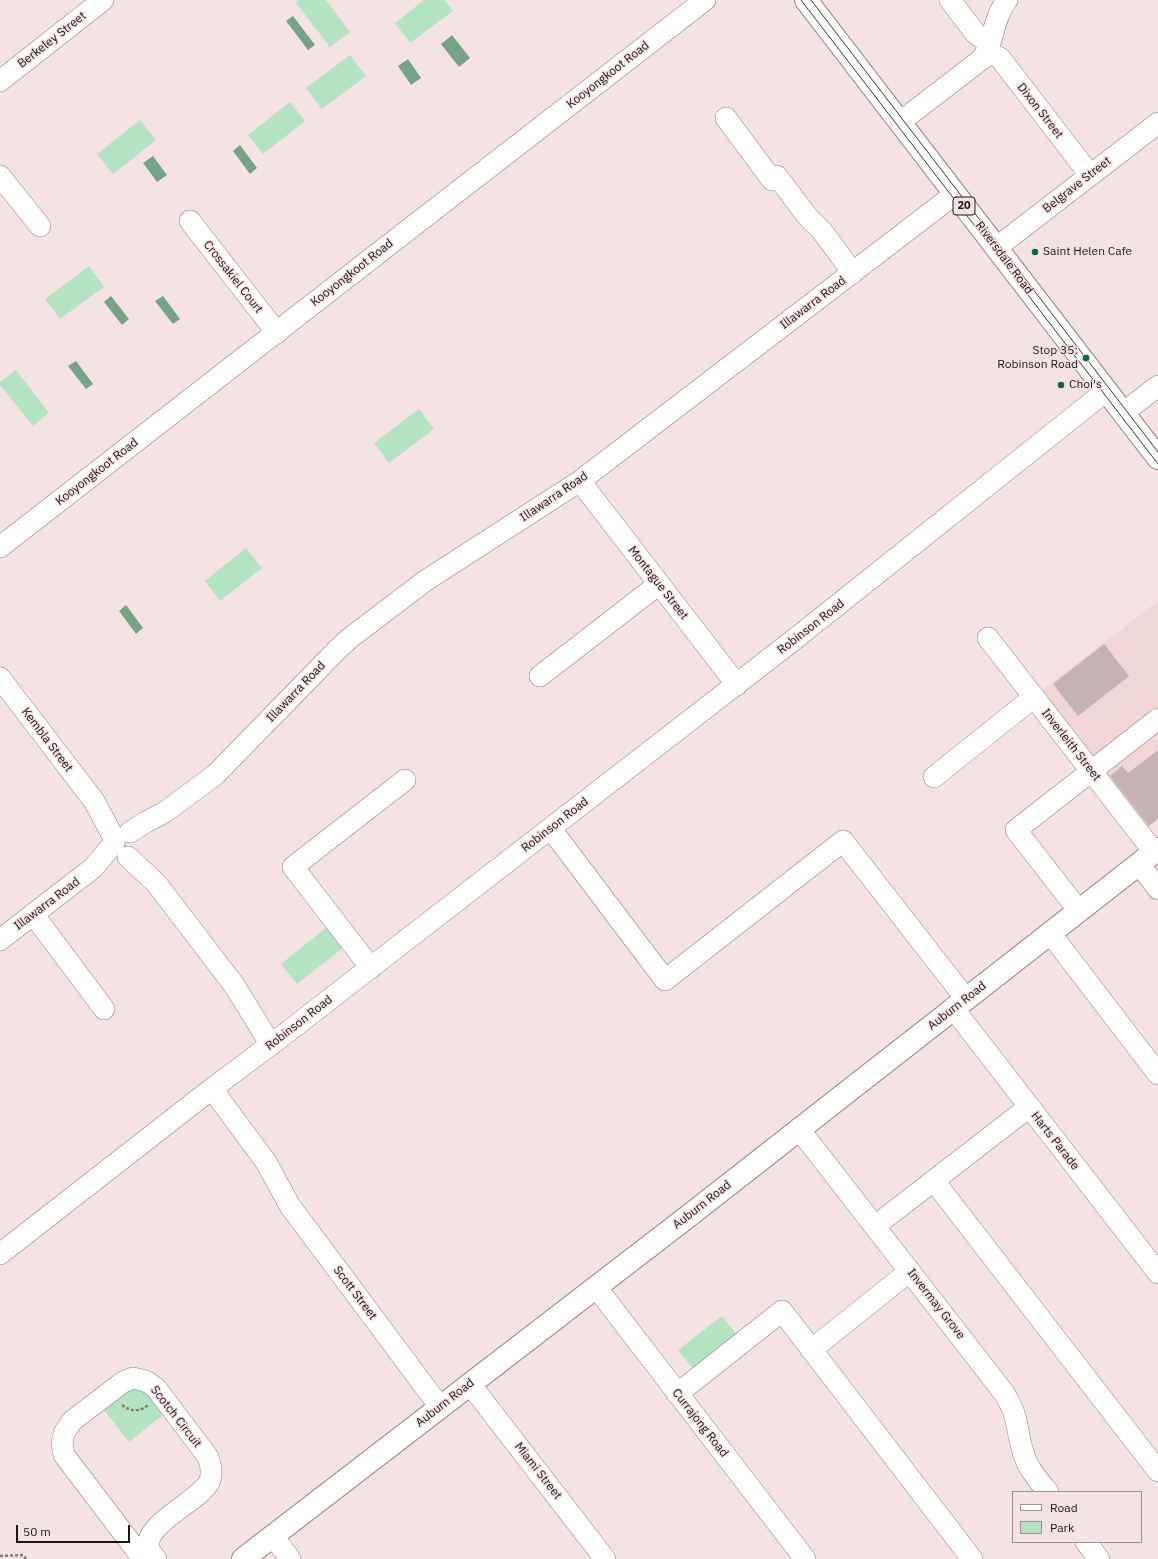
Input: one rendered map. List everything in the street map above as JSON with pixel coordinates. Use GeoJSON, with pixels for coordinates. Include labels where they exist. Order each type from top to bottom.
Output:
{"type":"FeatureCollection","features":[{"type":"Feature","properties":{"kind":"main road","name":"Riversdale Road"},"geometry":{"type":"LineString","coordinates":[[806,0],[1158,458]]}},
{"type":"Feature","properties":{"kind":"main road","name":"Auburn Road"},"geometry":{"type":"LineString","coordinates":[[243,1559],[596,1287],[1150,855]]}},
{"type":"Feature","properties":{"kind":"street","name":"Berkeley Street"},"geometry":{"type":"LineString","coordinates":[[0,81],[103,0]]}},
{"type":"Feature","properties":{"kind":"street","name":"Kooyongkoot Road"},"geometry":{"type":"LineString","coordinates":[[0,547],[705,0]]}},
{"type":"Feature","properties":{"kind":"street","name":"Dixon Street"},"geometry":{"type":"LineString","coordinates":[[950,0],[988,48],[1000,58],[1090,175]]}},
{"type":"Feature","properties":{"kind":"street"},"geometry":{"type":"LineString","coordinates":[[900,122],[976,64],[988,48],[996,20],[1001,8],[1007,0]]}},
{"type":"Feature","properties":{"kind":"street"},"geometry":{"type":"LineString","coordinates":[[726,118],[772,180],[777,176],[807,216],[822,231],[853,273]]}},
{"type":"Feature","properties":{"kind":"street","name":"Belgrave Street"},"geometry":{"type":"LineString","coordinates":[[996,248],[1158,123]]}},
{"type":"Feature","properties":{"kind":"street"},"geometry":{"type":"LineString","coordinates":[[0,176],[40,226]]}},
{"type":"Feature","properties":{"kind":"street","name":"Illawarra Road"},"geometry":{"type":"LineString","coordinates":[[0,940],[215,775],[350,638],[425,581],[580,481],[955,194]]}},
{"type":"Feature","properties":{"kind":"street","name":"Crossakiel Court"},"geometry":{"type":"LineString","coordinates":[[190,221],[277,333]]}},
{"type":"Feature","properties":{"kind":"street"},"geometry":{"type":"LineString","coordinates":[[1123,413],[1158,386]]}},
{"type":"Feature","properties":{"kind":"street","name":"Robinson Road"},"geometry":{"type":"LineString","coordinates":[[0,1254],[208,1091],[371,968],[736,685],[1106,391]]}},
{"type":"Feature","properties":{"kind":"street","name":"Montague Street"},"geometry":{"type":"LineString","coordinates":[[580,481],[736,685]]}},
{"type":"Feature","properties":{"kind":"street"},"geometry":{"type":"LineString","coordinates":[[540,676],[659,584]]}},
{"type":"Feature","properties":{"kind":"street","name":"Inverleith Street"},"geometry":{"type":"LineString","coordinates":[[988,638],[1091,772],[1150,855],[1158,889]]}},
{"type":"Feature","properties":{"kind":"street","name":"Kembla Street"},"geometry":{"type":"LineString","coordinates":[[0,678],[234,985],[269,1021],[276,1041]]}},
{"type":"Feature","properties":{"kind":"street"},"geometry":{"type":"LineString","coordinates":[[934,777],[1034,697]]}},
{"type":"Feature","properties":{"kind":"street"},"geometry":{"type":"LineString","coordinates":[[1078,911],[1016,830],[1158,719]]}},
{"type":"Feature","properties":{"kind":"street"},"geometry":{"type":"LineString","coordinates":[[371,968],[293,867],[405,780]]}},
{"type":"Feature","properties":{"kind":"street","name":"Harts Parade"},"geometry":{"type":"LineString","coordinates":[[551,829],[665,980],[843,841],[960,1004],[1029,1107],[1158,1273]]}},
{"type":"Feature","properties":{"kind":"street"},"geometry":{"type":"LineString","coordinates":[[33,914],[104,1009]]}},
{"type":"Feature","properties":{"kind":"street"},"geometry":{"type":"LineString","coordinates":[[1050,933],[1158,1074]]}},
{"type":"Feature","properties":{"kind":"street","name":"Scott Street"},"geometry":{"type":"LineString","coordinates":[[208,1091],[261,1167],[273,1177],[290,1206],[440,1407]]}},
{"type":"Feature","properties":{"kind":"street"},"geometry":{"type":"LineString","coordinates":[[875,1226],[1029,1107]]}},
{"type":"Feature","properties":{"kind":"street","name":"Invermay Grove"},"geometry":{"type":"LineString","coordinates":[[799,1129],[1009,1400],[1016,1417],[1021,1445],[1027,1463],[1047,1491]]}},
{"type":"Feature","properties":{"kind":"street"},"geometry":{"type":"LineString","coordinates":[[934,1181],[1158,1472]]}},
{"type":"Feature","properties":{"kind":"street"},"geometry":{"type":"LineString","coordinates":[[811,1350],[910,1271]]}},
{"type":"Feature","properties":{"kind":"street","name":"Currajong Road"},"geometry":{"type":"LineString","coordinates":[[596,1287],[805,1559]]}},
{"type":"Feature","properties":{"kind":"street"},"geometry":{"type":"LineString","coordinates":[[677,1394],[782,1311],[972,1559]]}},
{"type":"Feature","properties":{"kind":"street","name":"Scotch Circuit"},"geometry":{"type":"LineString","coordinates":[[143,1559],[64,1455],[62,1444],[64,1433],[72,1421],[123,1382],[133,1378],[146,1381],[156,1388],[208,1457],[212,1469],[210,1481],[202,1491],[155,1528],[149,1538],[150,1550],[156,1559]]}},
{"type":"Feature","properties":{"kind":"street","name":"Miami Street"},"geometry":{"type":"LineString","coordinates":[[470,1384],[605,1559]]}},
{"type":"Feature","properties":{"kind":"street"},"geometry":{"type":"LineString","coordinates":[[273,1536],[290,1559]]}},
{"type":"Feature","properties":{"kind":"street"},"geometry":{"type":"LineString","coordinates":[[1087,1543],[1099,1559]]}},
{"type":"Feature","properties":{"kind":"path"},"geometry":{"type":"LineString","coordinates":[[111,1391],[123,1406],[127,1409],[136,1411],[146,1407],[162,1395]]}},
{"type":"Feature","properties":{"kind":"path"},"geometry":{"type":"LineString","coordinates":[[0,1556],[23,1555],[26,1559]]}},
{"type":"Feature","properties":{"kind":"shaded area"},"geometry":{"type":"Polygon","coordinates":[[[293,16],[315,45],[308,50],[286,21],[293,16]]]}},
{"type":"Feature","properties":{"kind":"shaded area"},"geometry":{"type":"Polygon","coordinates":[[[452,35],[470,58],[459,67],[441,44],[452,35]]]}},
{"type":"Feature","properties":{"kind":"shaded area"},"geometry":{"type":"Polygon","coordinates":[[[408,59],[421,78],[411,85],[398,66],[408,59]]]}},
{"type":"Feature","properties":{"kind":"shaded area"},"geometry":{"type":"Polygon","coordinates":[[[240,145],[257,168],[250,174],[233,151],[240,145]]]}},
{"type":"Feature","properties":{"kind":"shaded area"},"geometry":{"type":"Polygon","coordinates":[[[153,156],[167,175],[157,182],[143,163],[153,156]]]}},
{"type":"Feature","properties":{"kind":"shaded area"},"geometry":{"type":"Polygon","coordinates":[[[111,296],[129,319],[122,325],[104,302],[111,296]]]}},
{"type":"Feature","properties":{"kind":"shaded area"},"geometry":{"type":"Polygon","coordinates":[[[163,296],[180,319],[173,324],[155,301],[163,296]]]}},
{"type":"Feature","properties":{"kind":"shaded area"},"geometry":{"type":"Polygon","coordinates":[[[76,361],[93,384],[86,389],[68,366],[76,361]]]}},
{"type":"Feature","properties":{"kind":"shaded area"},"geometry":{"type":"Polygon","coordinates":[[[1158,601],[1158,819],[1148,827],[1041,691],[1158,601]]]}},
{"type":"Feature","properties":{"kind":"shaded area"},"geometry":{"type":"Polygon","coordinates":[[[126,605],[143,628],[136,634],[119,611],[126,605]]]}},
{"type":"Feature","properties":{"kind":"green space"},"geometry":{"type":"Polygon","coordinates":[[[299,0],[326,0],[350,32],[330,47],[296,3],[299,0]]]}},
{"type":"Feature","properties":{"kind":"green space"},"geometry":{"type":"Polygon","coordinates":[[[424,0],[444,0],[453,11],[410,43],[395,23],[424,0]]]}},
{"type":"Feature","properties":{"kind":"green space"},"geometry":{"type":"Polygon","coordinates":[[[350,55],[366,76],[322,109],[306,88],[350,55]]]}},
{"type":"Feature","properties":{"kind":"green space"},"geometry":{"type":"Polygon","coordinates":[[[290,102],[305,121],[263,154],[248,135],[290,102]]]}},
{"type":"Feature","properties":{"kind":"green space"},"geometry":{"type":"Polygon","coordinates":[[[140,120],[156,140],[113,174],[97,154],[140,120]]]}},
{"type":"Feature","properties":{"kind":"green space"},"geometry":{"type":"Polygon","coordinates":[[[89,266],[104,287],[60,319],[45,299],[89,266]]]}},
{"type":"Feature","properties":{"kind":"green space"},"geometry":{"type":"Polygon","coordinates":[[[16,370],[49,413],[33,426],[0,385],[0,382],[16,370]]]}},
{"type":"Feature","properties":{"kind":"green space"},"geometry":{"type":"Polygon","coordinates":[[[419,409],[434,429],[389,463],[374,443],[419,409]]]}},
{"type":"Feature","properties":{"kind":"green space"},"geometry":{"type":"Polygon","coordinates":[[[246,548],[262,568],[220,601],[205,581],[246,548]]]}},
{"type":"Feature","properties":{"kind":"green space"},"geometry":{"type":"Polygon","coordinates":[[[327,927],[343,948],[297,984],[281,964],[327,927]]]}},
{"type":"Feature","properties":{"kind":"green space"},"geometry":{"type":"Polygon","coordinates":[[[722,1316],[738,1336],[694,1370],[678,1350],[722,1316]]]}},
{"type":"Feature","properties":{"kind":"green space"},"geometry":{"type":"Polygon","coordinates":[[[137,1383],[169,1410],[129,1442],[100,1405],[137,1383]]]}},
{"type":"Feature","properties":{"kind":"building"},"geometry":{"type":"Polygon","coordinates":[[[1104,644],[1129,676],[1078,716],[1053,684],[1104,644]]]}},
{"type":"Feature","properties":{"kind":"building"},"geometry":{"type":"Polygon","coordinates":[[[1158,750],[1158,819],[1149,826],[1110,776],[1122,766],[1128,773],[1158,750]]]}},
{"type":"Feature","properties":{"kind":"tram line"},"geometry":{"type":"LineString","coordinates":[[801,0],[1158,464]]}},
{"type":"Feature","properties":{"kind":"tram line"},"geometry":{"type":"LineString","coordinates":[[811,0],[1158,452]]}},
{"type":"Feature","properties":{"kind":"place","name":"Saint Helen Cafe"},"geometry":{"type":"Point","coordinates":[1035,252]}},
{"type":"Feature","properties":{"kind":"place","name":"Stop 35: Robinson Road"},"geometry":{"type":"Point","coordinates":[1086,358]}},
{"type":"Feature","properties":{"kind":"place","name":"Choi's"},"geometry":{"type":"Point","coordinates":[1061,385]}}]}
